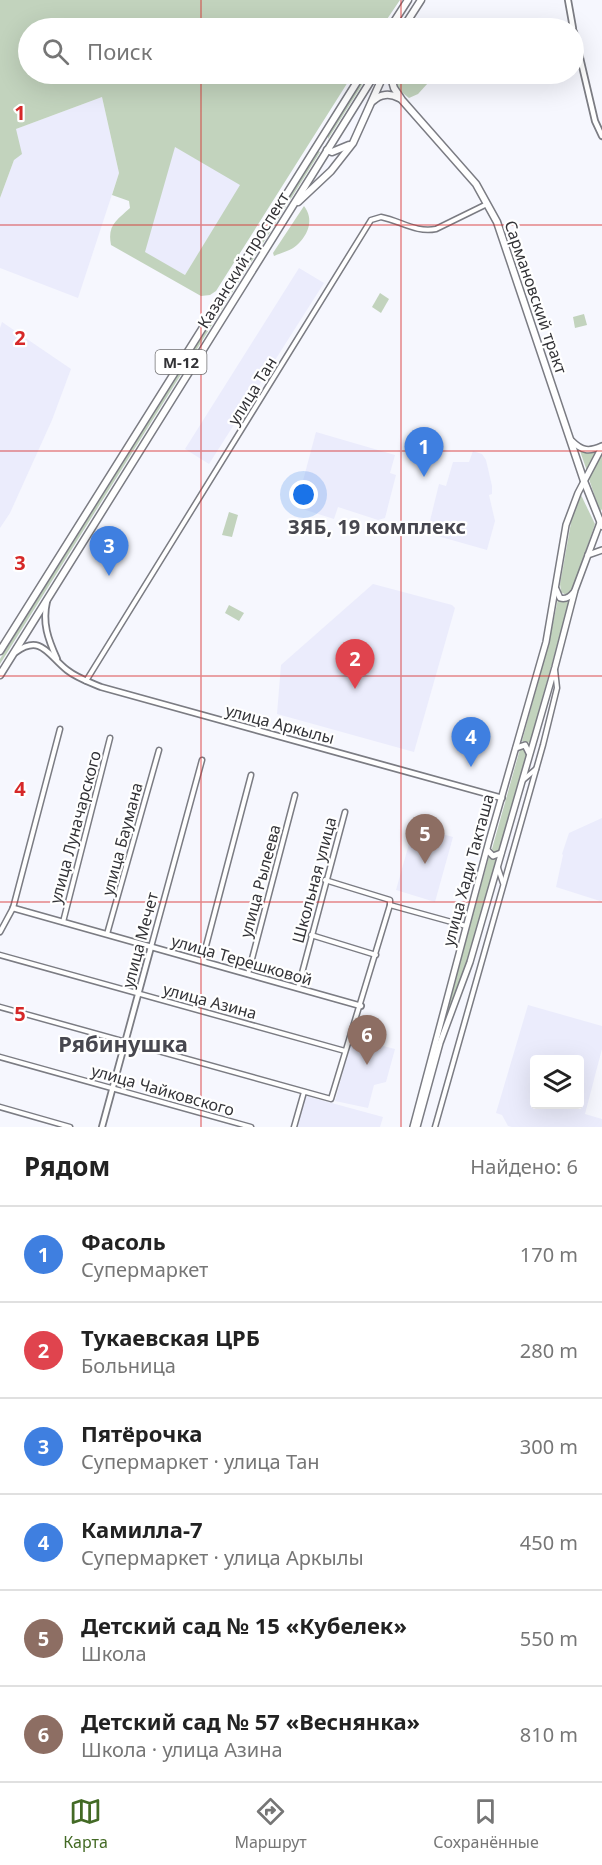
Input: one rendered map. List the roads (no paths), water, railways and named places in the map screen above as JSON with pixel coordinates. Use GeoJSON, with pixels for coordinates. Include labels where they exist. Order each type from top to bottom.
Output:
{"type":"FeatureCollection","features":[{"type":"Feature","properties":{"kind":"main road"},"geometry":{"type":"LineString","coordinates":[[396,18],[408,0]]}},
{"type":"Feature","properties":{"kind":"main road"},"geometry":{"type":"LineString","coordinates":[[410,18],[421,0]]}},
{"type":"Feature","properties":{"kind":"main road","name":"Казанский проспект"},"geometry":{"type":"LineString","coordinates":[[0,651],[356,84]]}},
{"type":"Feature","properties":{"kind":"main road","name":"Казанский проспект"},"geometry":{"type":"LineString","coordinates":[[0,675],[369,84]]}},
{"type":"Feature","properties":{"kind":"main road"},"geometry":{"type":"LineString","coordinates":[[291,208],[331,171],[353,143],[379,84]]}},
{"type":"Feature","properties":{"kind":"main road","name":"Сармановский тракт"},"geometry":{"type":"LineString","coordinates":[[393,84],[402,100],[476,184],[488,203],[497,222],[584,481],[601,522]]}},
{"type":"Feature","properties":{"kind":"main road"},"geometry":{"type":"LineString","coordinates":[[368,109],[379,96],[397,96],[402,100]]}},
{"type":"Feature","properties":{"kind":"main road"},"geometry":{"type":"LineString","coordinates":[[330,125],[323,142],[327,150],[332,152],[344,149],[353,143]]}},
{"type":"Feature","properties":{"kind":"main road"},"geometry":{"type":"LineString","coordinates":[[571,440],[579,448],[587,451],[602,447]]}},
{"type":"Feature","properties":{"kind":"main road","name":"улица Хади Такташа"},"geometry":{"type":"LineString","coordinates":[[415,1127],[466,926],[546,642],[566,525],[584,481],[602,447]]}},
{"type":"Feature","properties":{"kind":"main road","name":"улица Хади Такташа"},"geometry":{"type":"LineString","coordinates":[[415,1127],[440,1043],[467,972],[575,591],[601,522]]}},
{"type":"Feature","properties":{"kind":"main road"},"geometry":{"type":"LineString","coordinates":[[587,556],[602,550]]}},
{"type":"Feature","properties":{"kind":"main road"},"geometry":{"type":"LineString","coordinates":[[555,587],[558,595],[564,599],[575,591]]}},
{"type":"Feature","properties":{"kind":"main road"},"geometry":{"type":"LineString","coordinates":[[516,748],[525,745],[530,754]]}},
{"type":"Feature","properties":{"kind":"main road"},"geometry":{"type":"LineString","coordinates":[[487,850],[493,856],[501,853]]}},
{"type":"Feature","properties":{"kind":"street"},"geometry":{"type":"LineString","coordinates":[[568,0],[571,18]]}},
{"type":"Feature","properties":{"kind":"street"},"geometry":{"type":"LineString","coordinates":[[584,76],[595,121],[602,135]]}},
{"type":"Feature","properties":{"kind":"street","name":"улица Тан"},"geometry":{"type":"LineString","coordinates":[[86,681],[371,220],[381,217],[419,231],[436,229],[488,203]]}},
{"type":"Feature","properties":{"kind":"street"},"geometry":{"type":"LineString","coordinates":[[49,596],[44,613],[45,628],[58,662]]}},
{"type":"Feature","properties":{"kind":"street","name":"улица Аркылы"},"geometry":{"type":"LineString","coordinates":[[14,654],[26,645],[36,644],[86,681],[502,798]]}},
{"type":"Feature","properties":{"kind":"street"},"geometry":{"type":"LineString","coordinates":[[435,1127],[536,769],[557,688],[555,667]]}},
{"type":"Feature","properties":{"kind":"street"},"geometry":{"type":"LineString","coordinates":[[0,932],[13,908],[60,729]]}},
{"type":"Feature","properties":{"kind":"street","name":"улица Луначарского"},"geometry":{"type":"LineString","coordinates":[[63,922],[110,738]]}},
{"type":"Feature","properties":{"kind":"street","name":"улица Баумана"},"geometry":{"type":"LineString","coordinates":[[108,934],[159,750]]}},
{"type":"Feature","properties":{"kind":"street","name":"улица Мечет"},"geometry":{"type":"LineString","coordinates":[[102,1127],[202,760]]}},
{"type":"Feature","properties":{"kind":"street"},"geometry":{"type":"LineString","coordinates":[[522,780],[536,769]]}},
{"type":"Feature","properties":{"kind":"street"},"geometry":{"type":"LineString","coordinates":[[202,961],[250,775]]}},
{"type":"Feature","properties":{"kind":"street","name":"улица Рылеева"},"geometry":{"type":"LineString","coordinates":[[248,974],[295,795]]}},
{"type":"Feature","properties":{"kind":"street","name":"Школьная улица"},"geometry":{"type":"LineString","coordinates":[[298,988],[345,812]]}},
{"type":"Feature","properties":{"kind":"street"},"geometry":{"type":"LineString","coordinates":[[498,866],[503,884]]}},
{"type":"Feature","properties":{"kind":"street"},"geometry":{"type":"LineString","coordinates":[[325,880],[466,926]]}},
{"type":"Feature","properties":{"kind":"street"},"geometry":{"type":"LineString","coordinates":[[0,1007],[331,1100],[361,1006],[390,902]]}},
{"type":"Feature","properties":{"kind":"street","name":"улица Терешковой"},"geometry":{"type":"LineString","coordinates":[[13,908],[361,1006]]}},
{"type":"Feature","properties":{"kind":"street"},"geometry":{"type":"LineString","coordinates":[[311,934],[376,955]]}},
{"type":"Feature","properties":{"kind":"street","name":"улица Азина"},"geometry":{"type":"LineString","coordinates":[[0,955],[345,1051]]}},
{"type":"Feature","properties":{"kind":"street","name":"улица Чайковского"},"geometry":{"type":"LineString","coordinates":[[0,1057],[251,1127]]}},
{"type":"Feature","properties":{"kind":"street"},"geometry":{"type":"LineString","coordinates":[[294,1127],[304,1092]]}},
{"type":"Feature","properties":{"kind":"street"},"geometry":{"type":"LineString","coordinates":[[0,1107],[70,1127]]}},
{"type":"Feature","properties":{"kind":"place","name":"Фасоль"},"geometry":{"type":"Point","coordinates":[424,477]}},
{"type":"Feature","properties":{"kind":"place","name":"Пятёрочка"},"geometry":{"type":"Point","coordinates":[109,576]}},
{"type":"Feature","properties":{"kind":"place","name":"Тукаевская ЦРБ"},"geometry":{"type":"Point","coordinates":[355,689]}},
{"type":"Feature","properties":{"kind":"place","name":"Камилла-7"},"geometry":{"type":"Point","coordinates":[471,767]}},
{"type":"Feature","properties":{"kind":"place","name":"Детский сад № 15 «Кубелек»"},"geometry":{"type":"Point","coordinates":[425,864]}},
{"type":"Feature","properties":{"kind":"place","name":"Детский сад № 57 «Веснянка»"},"geometry":{"type":"Point","coordinates":[367,1065]}},
{"type":"Feature","properties":{"kind":"district","name":"ЗЯБ, 19 комплекс"},"geometry":{"type":"Point","coordinates":[377,526]}},
{"type":"Feature","properties":{"kind":"district","name":"Рябинушка"},"geometry":{"type":"Point","coordinates":[123,1043]}}]}
